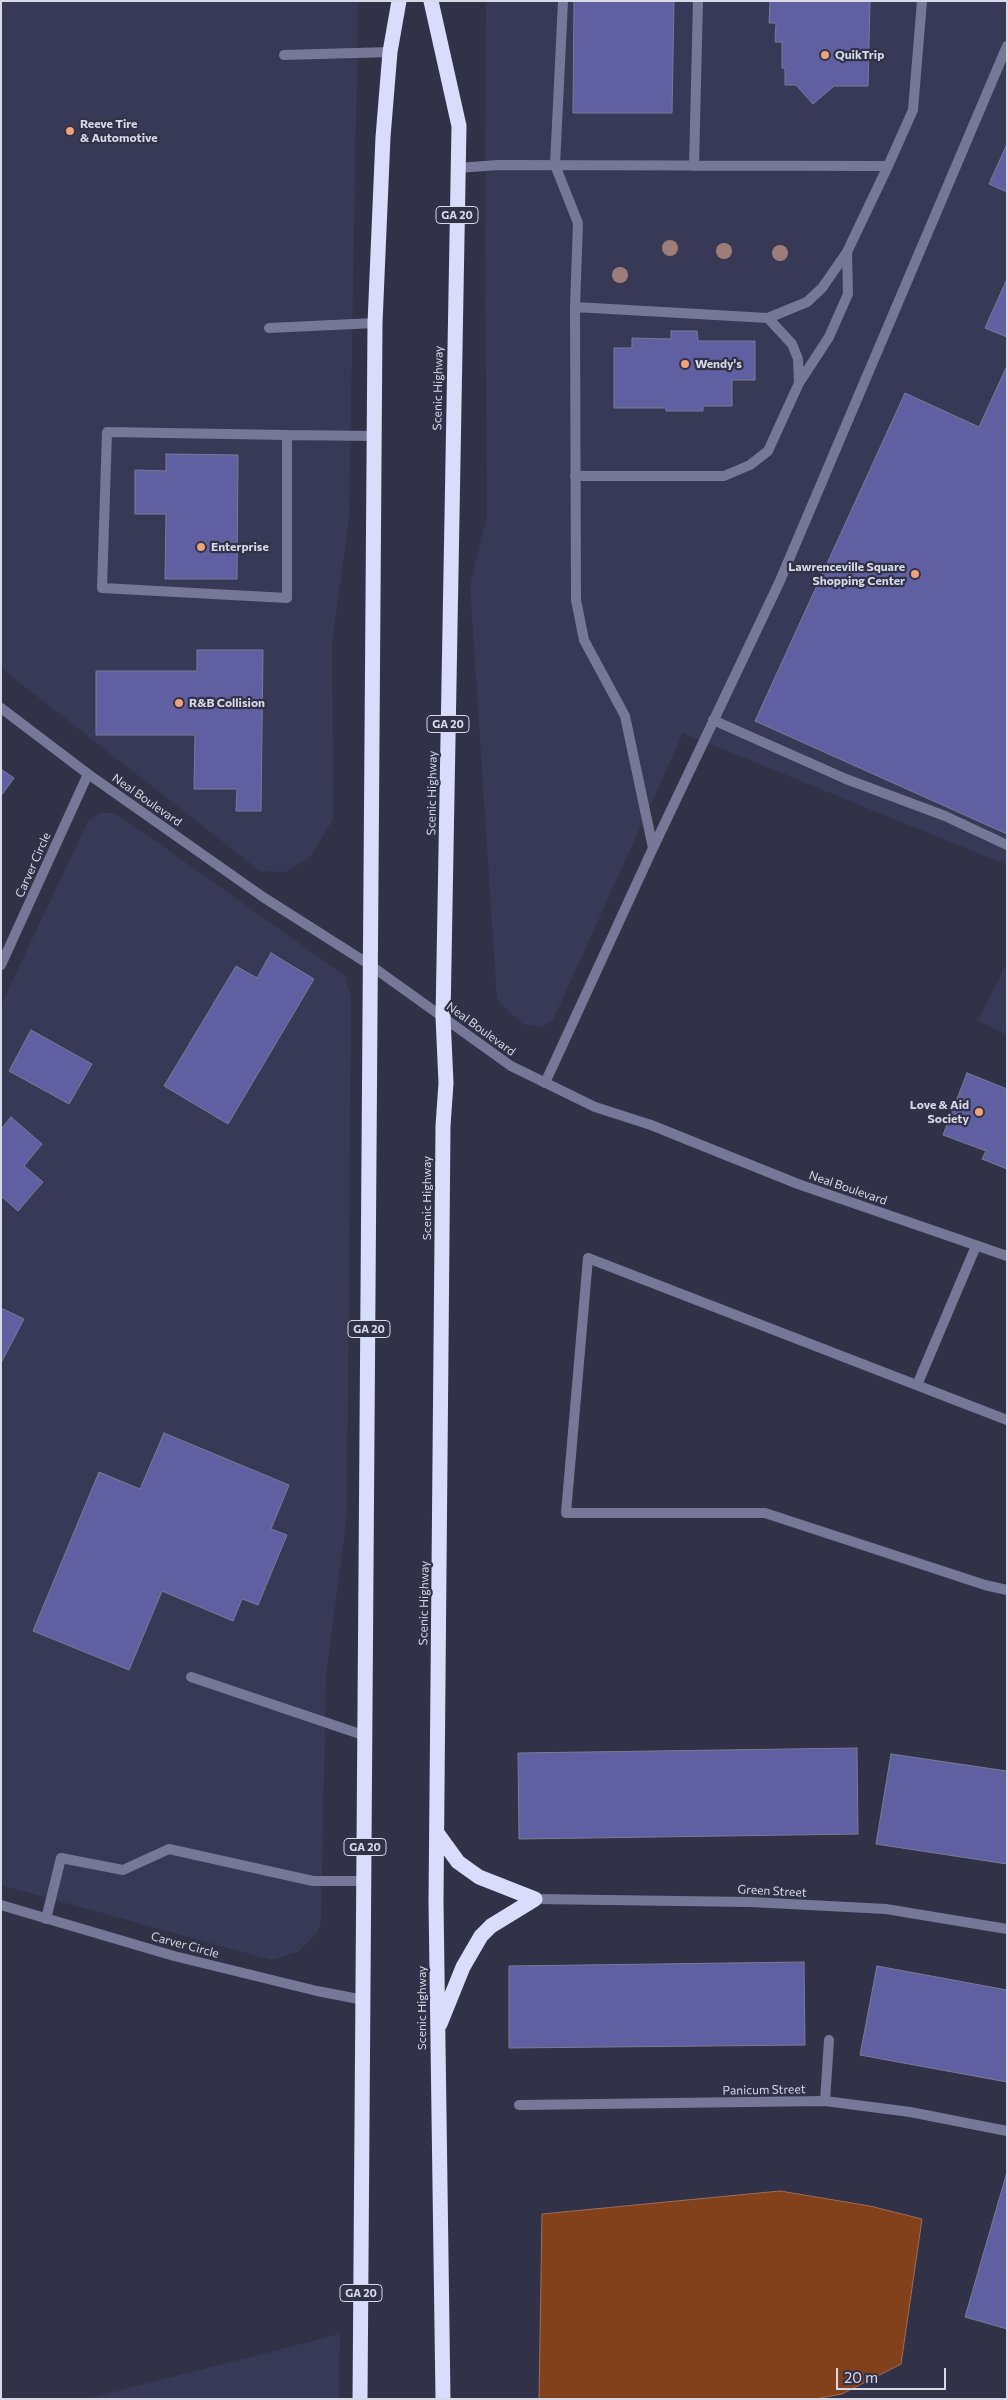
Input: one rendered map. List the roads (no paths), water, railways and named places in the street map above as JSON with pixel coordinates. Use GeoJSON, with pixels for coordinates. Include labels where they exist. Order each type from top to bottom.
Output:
{"type":"FeatureCollection","features":[{"type":"Feature","properties":{"kind":"highway","name":"GA 20"},"geometry":{"type":"LineString","coordinates":[[360,2399],[370,965],[376,436],[375,323],[383,137],[390,52],[398,1]]}},
{"type":"Feature","properties":{"kind":"highway","name":"Scenic Highway"},"geometry":{"type":"LineString","coordinates":[[431,1],[458,126],[443,1016],[446,1083],[443,1136],[437,1833],[437,2032],[443,2399]]}},
{"type":"Feature","properties":{"kind":"highway"},"geometry":{"type":"LineString","coordinates":[[437,1833],[458,1862],[479,1877],[535,1899]]}},
{"type":"Feature","properties":{"kind":"highway"},"geometry":{"type":"LineString","coordinates":[[437,2032],[463,1967],[481,1936],[490,1926],[535,1899]]}},
{"type":"Feature","properties":{"kind":"street"},"geometry":{"type":"LineString","coordinates":[[563,1],[555,166],[578,223],[575,476],[576,600],[584,640],[625,716],[653,848]]}},
{"type":"Feature","properties":{"kind":"street"},"geometry":{"type":"LineString","coordinates":[[694,166],[698,1]]}},
{"type":"Feature","properties":{"kind":"street"},"geometry":{"type":"LineString","coordinates":[[576,307],[768,318],[807,302],[822,288],[847,252],[913,110],[922,1]]}},
{"type":"Feature","properties":{"kind":"street"},"geometry":{"type":"LineString","coordinates":[[545,1083],[778,583],[1007,46]]}},
{"type":"Feature","properties":{"kind":"street"},"geometry":{"type":"LineString","coordinates":[[284,55],[390,52]]}},
{"type":"Feature","properties":{"kind":"street"},"geometry":{"type":"LineString","coordinates":[[458,168],[498,164],[555,166],[888,166]]}},
{"type":"Feature","properties":{"kind":"street"},"geometry":{"type":"LineString","coordinates":[[575,476],[724,476],[750,465],[768,451],[800,384],[829,337],[848,294],[847,252]]}},
{"type":"Feature","properties":{"kind":"street"},"geometry":{"type":"LineString","coordinates":[[768,318],[792,344],[798,360],[800,384]]}},
{"type":"Feature","properties":{"kind":"street"},"geometry":{"type":"LineString","coordinates":[[269,328],[375,323]]}},
{"type":"Feature","properties":{"kind":"street"},"geometry":{"type":"LineString","coordinates":[[287,435],[287,598],[102,588],[108,432],[376,436]]}},
{"type":"Feature","properties":{"kind":"street","name":"Neal Boulevard"},"geometry":{"type":"LineString","coordinates":[[1,708],[88,774],[263,897],[370,965],[511,1066],[595,1106],[651,1125],[798,1184],[1007,1256]]}},
{"type":"Feature","properties":{"kind":"street"},"geometry":{"type":"LineString","coordinates":[[713,720],[846,779],[945,816],[1007,845]]}},
{"type":"Feature","properties":{"kind":"street","name":"Carver Circle"},"geometry":{"type":"LineString","coordinates":[[1,966],[88,774]]}},
{"type":"Feature","properties":{"kind":"street"},"geometry":{"type":"LineString","coordinates":[[917,1385],[976,1246]]}},
{"type":"Feature","properties":{"kind":"street"},"geometry":{"type":"LineString","coordinates":[[1007,1420],[588,1258],[566,1513],[765,1513],[985,1585],[1007,1590]]}},
{"type":"Feature","properties":{"kind":"street"},"geometry":{"type":"LineString","coordinates":[[190,1677],[366,1736]]}},
{"type":"Feature","properties":{"kind":"street"},"geometry":{"type":"LineString","coordinates":[[46,1919],[61,1858],[123,1870],[169,1849],[313,1881],[364,1880]]}},
{"type":"Feature","properties":{"kind":"street","name":"Green Street"},"geometry":{"type":"LineString","coordinates":[[535,1899],[751,1902],[886,1910],[1007,1929]]}},
{"type":"Feature","properties":{"kind":"street","name":"Carver Circle"},"geometry":{"type":"LineString","coordinates":[[1,1905],[174,1956],[317,1991],[364,2000]]}},
{"type":"Feature","properties":{"kind":"street"},"geometry":{"type":"LineString","coordinates":[[825,2101],[829,2040]]}},
{"type":"Feature","properties":{"kind":"street","name":"Panicum Street"},"geometry":{"type":"LineString","coordinates":[[519,2105],[825,2101],[910,2112],[1007,2131]]}},
{"type":"Feature","properties":{"kind":"place","name":"QuikTrip"},"geometry":{"type":"Point","coordinates":[825,55]}},
{"type":"Feature","properties":{"kind":"place","name":"Reeve Tire & Automotive"},"geometry":{"type":"Point","coordinates":[70,131]}},
{"type":"Feature","properties":{"kind":"place","name":"Wendy's"},"geometry":{"type":"Point","coordinates":[685,364]}},
{"type":"Feature","properties":{"kind":"place","name":"Enterprise"},"geometry":{"type":"Point","coordinates":[201,547]}},
{"type":"Feature","properties":{"kind":"place","name":"Lawrenceville Square Shopping Center"},"geometry":{"type":"Point","coordinates":[915,574]}},
{"type":"Feature","properties":{"kind":"place","name":"R&B Collision"},"geometry":{"type":"Point","coordinates":[179,703]}},
{"type":"Feature","properties":{"kind":"place","name":"Love & Aid Society"},"geometry":{"type":"Point","coordinates":[979,1112]}}]}
